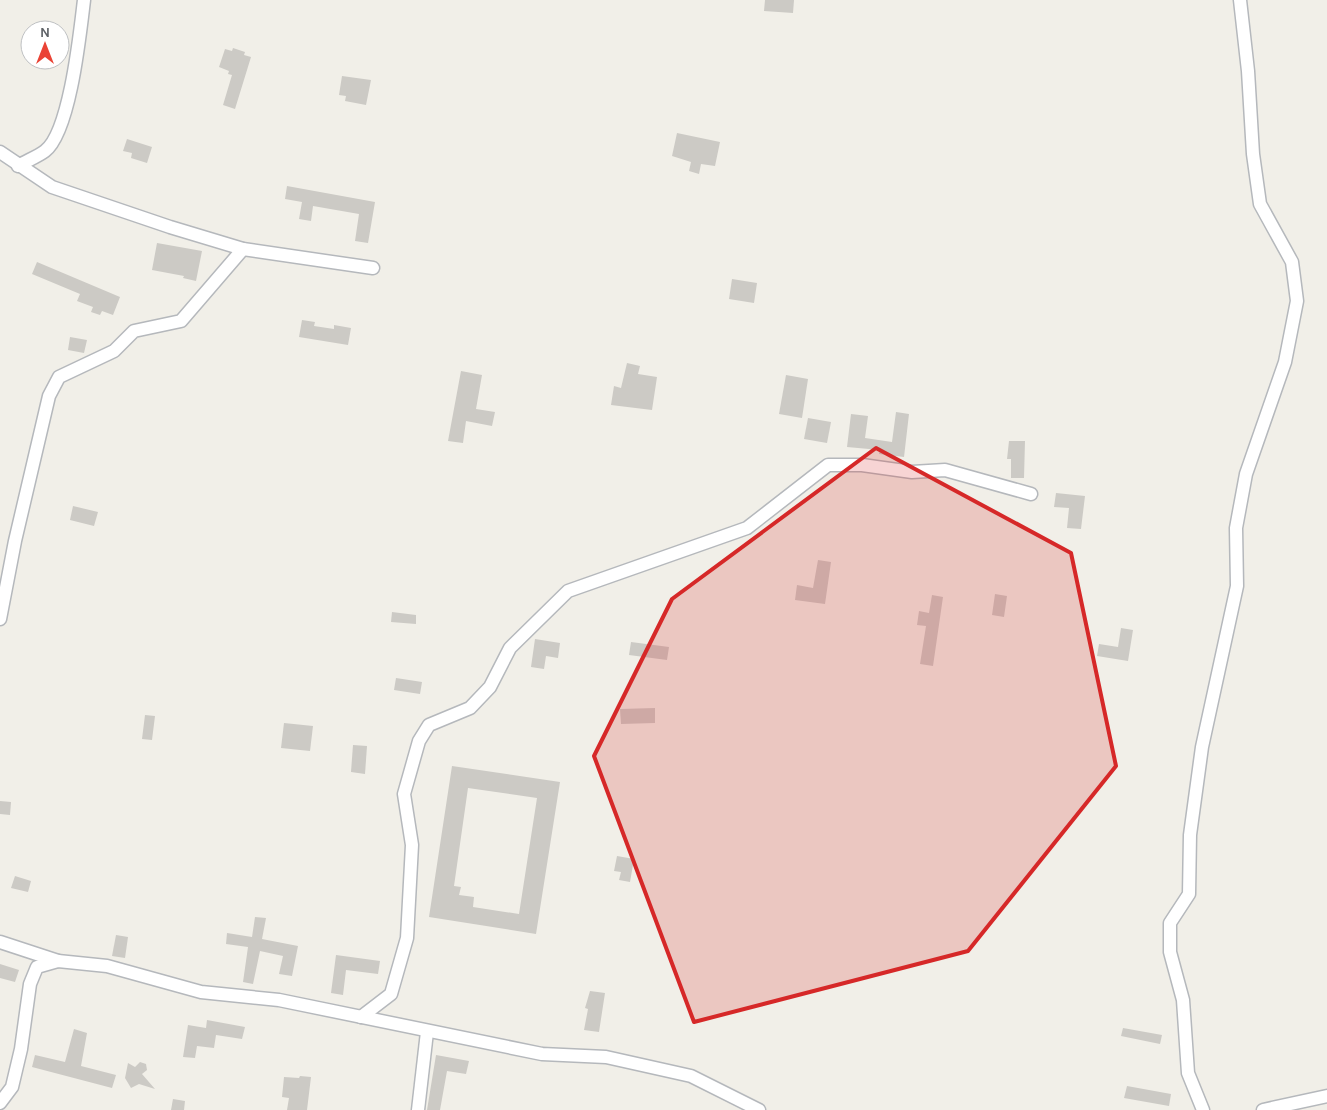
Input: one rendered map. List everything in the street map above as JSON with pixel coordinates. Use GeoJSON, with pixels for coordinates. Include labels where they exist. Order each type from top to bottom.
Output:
{"type":"FeatureCollection","features":[{"type":"Feature","properties":{"kind":"street"},"geometry":{"type":"LineString","coordinates":[[18,166],[46,151],[60,130],[67,107],[84,0]]}},
{"type":"Feature","properties":{"kind":"street"},"geometry":{"type":"LineString","coordinates":[[1203,1110],[1188,1073],[1183,1000],[1170,952],[1170,923],[1189,894],[1190,835],[1202,747],[1237,586],[1236,528],[1246,474],[1285,362],[1297,301],[1292,262],[1260,204],[1253,154],[1248,71],[1240,0]]}},
{"type":"Feature","properties":{"kind":"street"},"geometry":{"type":"LineString","coordinates":[[0,152],[18,166],[52,187],[170,228],[243,249],[373,268]]}},
{"type":"Feature","properties":{"kind":"street"},"geometry":{"type":"LineString","coordinates":[[0,619],[15,541],[49,396],[59,377],[114,351],[134,331],[181,322],[243,249]]}},
{"type":"Feature","properties":{"kind":"street"},"geometry":{"type":"LineString","coordinates":[[361,1017],[390,994],[407,938],[412,845],[404,794],[418,741],[429,725],[470,708],[490,687],[510,648],[568,591],[747,528],[828,465],[862,465],[912,472],[945,470],[1031,494]]}},
{"type":"Feature","properties":{"kind":"street"},"geometry":{"type":"LineString","coordinates":[[0,942],[58,961],[107,966],[201,992],[279,1000],[427,1032],[542,1054],[606,1057],[691,1076],[760,1110]]}},
{"type":"Feature","properties":{"kind":"street"},"geometry":{"type":"LineString","coordinates":[[0,1103],[12,1087],[21,1050],[30,984],[37,967],[58,961]]}},
{"type":"Feature","properties":{"kind":"street"},"geometry":{"type":"LineString","coordinates":[[418,1110],[427,1032]]}},
{"type":"Feature","properties":{"kind":"street"},"geometry":{"type":"LineString","coordinates":[[1263,1110],[1327,1096]]}},
{"type":"Feature","properties":{"kind":"street"},"geometry":{"type":"LineString","coordinates":[[0,1108],[6,1110]]}},
{"type":"Feature","properties":{"kind":"highlighted area"},"geometry":{"type":"Polygon","coordinates":[[[876,448],[1071,553],[1116,766],[968,951],[694,1022],[594,756],[672,599],[876,448]]]}},
{"type":"Feature","properties":{"kind":"building"},"geometry":{"type":"Polygon","coordinates":[[[765,0],[794,0],[793,13],[764,11],[765,0]]]}},
{"type":"Feature","properties":{"kind":"building"},"geometry":{"type":"Polygon","coordinates":[[[233,48],[245,52],[244,55],[251,57],[235,109],[223,105],[232,75],[228,74],[229,71],[219,67],[225,49],[232,51],[233,48]]]}},
{"type":"Feature","properties":{"kind":"building"},"geometry":{"type":"Polygon","coordinates":[[[342,76],[371,80],[366,105],[345,101],[346,96],[339,95],[342,76]]]}},
{"type":"Feature","properties":{"kind":"building"},"geometry":{"type":"Polygon","coordinates":[[[677,133],[720,142],[715,166],[701,164],[699,174],[689,171],[691,162],[672,156],[677,133]]]}},
{"type":"Feature","properties":{"kind":"building"},"geometry":{"type":"Polygon","coordinates":[[[127,139],[152,147],[147,163],[131,158],[132,153],[123,151],[127,139]]]}},
{"type":"Feature","properties":{"kind":"building"},"geometry":{"type":"Polygon","coordinates":[[[287,186],[375,202],[368,243],[355,241],[359,214],[313,206],[311,221],[299,219],[302,202],[285,199],[287,186]]]}},
{"type":"Feature","properties":{"kind":"building"},"geometry":{"type":"Polygon","coordinates":[[[157,243],[202,251],[196,281],[183,278],[184,276],[152,270],[157,243]]]}},
{"type":"Feature","properties":{"kind":"building"},"geometry":{"type":"Polygon","coordinates":[[[37,262],[120,297],[113,315],[102,311],[100,315],[91,312],[93,307],[77,301],[80,294],[32,274],[37,262]]]}},
{"type":"Feature","properties":{"kind":"building"},"geometry":{"type":"Polygon","coordinates":[[[732,279],[757,283],[754,303],[729,299],[732,279]]]}},
{"type":"Feature","properties":{"kind":"building"},"geometry":{"type":"Polygon","coordinates":[[[302,320],[315,322],[314,326],[334,329],[334,325],[351,328],[348,345],[299,337],[302,320]]]}},
{"type":"Feature","properties":{"kind":"building"},"geometry":{"type":"Polygon","coordinates":[[[70,337],[87,340],[84,353],[68,350],[70,337]]]}},
{"type":"Feature","properties":{"kind":"building"},"geometry":{"type":"Polygon","coordinates":[[[627,363],[640,366],[638,374],[657,377],[652,410],[611,405],[614,386],[621,388],[627,363]]]}},
{"type":"Feature","properties":{"kind":"building"},"geometry":{"type":"Polygon","coordinates":[[[461,371],[482,375],[476,409],[495,412],[492,426],[466,421],[463,443],[448,441],[461,371]]]}},
{"type":"Feature","properties":{"kind":"building"},"geometry":{"type":"Polygon","coordinates":[[[786,375],[808,379],[802,418],[779,414],[786,375]]]}},
{"type":"Feature","properties":{"kind":"building"},"geometry":{"type":"Polygon","coordinates":[[[896,412],[909,414],[904,457],[879,454],[880,450],[847,447],[851,414],[868,416],[865,438],[892,442],[896,412]]]}},
{"type":"Feature","properties":{"kind":"building"},"geometry":{"type":"Polygon","coordinates":[[[808,418],[831,422],[827,443],[804,439],[808,418]]]}},
{"type":"Feature","properties":{"kind":"building"},"geometry":{"type":"Polygon","coordinates":[[[1009,441],[1025,441],[1024,478],[1011,478],[1011,459],[1007,459],[1009,441]]]}},
{"type":"Feature","properties":{"kind":"building"},"geometry":{"type":"Polygon","coordinates":[[[1056,493],[1085,496],[1081,529],[1067,528],[1069,508],[1054,507],[1056,493]]]}},
{"type":"Feature","properties":{"kind":"building"},"geometry":{"type":"Polygon","coordinates":[[[73,506],[98,512],[94,526],[70,520],[73,506]]]}},
{"type":"Feature","properties":{"kind":"building"},"geometry":{"type":"Polygon","coordinates":[[[818,560],[831,562],[825,604],[795,600],[797,585],[813,588],[818,560]]]}},
{"type":"Feature","properties":{"kind":"building"},"geometry":{"type":"Polygon","coordinates":[[[995,594],[1007,596],[1004,617],[992,615],[995,594]]]}},
{"type":"Feature","properties":{"kind":"building"},"geometry":{"type":"Polygon","coordinates":[[[932,595],[943,597],[933,666],[920,664],[926,626],[917,625],[919,611],[929,613],[932,595]]]}},
{"type":"Feature","properties":{"kind":"building"},"geometry":{"type":"Polygon","coordinates":[[[392,612],[416,615],[416,624],[391,622],[392,612]]]}},
{"type":"Feature","properties":{"kind":"building"},"geometry":{"type":"Polygon","coordinates":[[[1121,628],[1133,630],[1128,661],[1097,656],[1099,644],[1118,647],[1121,628]]]}},
{"type":"Feature","properties":{"kind":"building"},"geometry":{"type":"Polygon","coordinates":[[[535,639],[560,643],[558,658],[546,656],[544,669],[531,667],[535,639]]]}},
{"type":"Feature","properties":{"kind":"building"},"geometry":{"type":"Polygon","coordinates":[[[631,642],[669,647],[667,660],[629,655],[631,642]]]}},
{"type":"Feature","properties":{"kind":"building"},"geometry":{"type":"Polygon","coordinates":[[[396,678],[422,682],[420,694],[394,690],[396,678]]]}},
{"type":"Feature","properties":{"kind":"building"},"geometry":{"type":"Polygon","coordinates":[[[655,708],[655,723],[621,724],[620,709],[655,708]]]}},
{"type":"Feature","properties":{"kind":"building"},"geometry":{"type":"Polygon","coordinates":[[[145,715],[155,716],[152,740],[142,739],[145,715]]]}},
{"type":"Feature","properties":{"kind":"building"},"geometry":{"type":"Polygon","coordinates":[[[284,723],[313,726],[310,751],[281,748],[284,723]]]}},
{"type":"Feature","properties":{"kind":"building"},"geometry":{"type":"Polygon","coordinates":[[[353,745],[367,746],[365,774],[351,772],[353,745]]]}},
{"type":"Feature","properties":{"kind":"building"},"geometry":{"type":"Polygon","coordinates":[[[452,766],[560,782],[536,934],[429,917],[452,766]],[[468,788],[454,886],[461,887],[459,895],[474,897],[473,907],[519,914],[537,798],[468,788]]]}},
{"type":"Feature","properties":{"kind":"building"},"geometry":{"type":"Polygon","coordinates":[[[0,801],[11,802],[10,815],[0,814],[0,801]]]}},
{"type":"Feature","properties":{"kind":"building"},"geometry":{"type":"Polygon","coordinates":[[[617,856],[634,859],[630,882],[619,880],[621,872],[614,871],[617,856]]]}},
{"type":"Feature","properties":{"kind":"building"},"geometry":{"type":"Polygon","coordinates":[[[15,876],[31,881],[28,892],[11,888],[15,876]]]}},
{"type":"Feature","properties":{"kind":"building"},"geometry":{"type":"Polygon","coordinates":[[[255,917],[266,918],[262,939],[298,946],[292,976],[279,974],[283,956],[260,951],[253,984],[243,982],[248,947],[226,944],[227,933],[252,937],[255,917]]]}},
{"type":"Feature","properties":{"kind":"building"},"geometry":{"type":"Polygon","coordinates":[[[116,935],[128,937],[125,958],[112,956],[116,935]]]}},
{"type":"Feature","properties":{"kind":"building"},"geometry":{"type":"Polygon","coordinates":[[[336,955],[380,961],[378,974],[346,970],[343,995],[331,993],[336,955]]]}},
{"type":"Feature","properties":{"kind":"building"},"geometry":{"type":"Polygon","coordinates":[[[0,964],[19,970],[15,982],[0,978],[0,964]]]}},
{"type":"Feature","properties":{"kind":"building"},"geometry":{"type":"Polygon","coordinates":[[[590,991],[605,993],[599,1032],[584,1030],[588,1009],[585,1008],[590,991]]]}},
{"type":"Feature","properties":{"kind":"building"},"geometry":{"type":"Polygon","coordinates":[[[207,1020],[245,1027],[242,1039],[216,1035],[214,1048],[197,1046],[195,1058],[183,1057],[188,1025],[206,1028],[207,1020]]]}},
{"type":"Feature","properties":{"kind":"building"},"geometry":{"type":"Polygon","coordinates":[[[1123,1028],[1162,1035],[1160,1044],[1121,1036],[1123,1028]]]}},
{"type":"Feature","properties":{"kind":"building"},"geometry":{"type":"Polygon","coordinates":[[[74,1029],[87,1033],[81,1066],[116,1075],[112,1088],[32,1067],[35,1055],[65,1062],[74,1029]]]}},
{"type":"Feature","properties":{"kind":"building"},"geometry":{"type":"Polygon","coordinates":[[[436,1055],[469,1061],[466,1074],[447,1071],[440,1110],[427,1110],[436,1055]]]}},
{"type":"Feature","properties":{"kind":"building"},"geometry":{"type":"Polygon","coordinates":[[[140,1062],[146,1064],[147,1070],[142,1074],[155,1089],[139,1084],[131,1088],[125,1078],[128,1063],[135,1067],[140,1062]]]}},
{"type":"Feature","properties":{"kind":"building"},"geometry":{"type":"Polygon","coordinates":[[[300,1076],[311,1077],[307,1110],[287,1110],[289,1098],[282,1097],[284,1077],[299,1078],[300,1076]]]}},
{"type":"Feature","properties":{"kind":"building"},"geometry":{"type":"Polygon","coordinates":[[[1127,1086],[1171,1094],[1169,1106],[1124,1098],[1127,1086]]]}},
{"type":"Feature","properties":{"kind":"building"},"geometry":{"type":"Polygon","coordinates":[[[173,1099],[185,1101],[184,1110],[171,1110],[173,1099]]]}}]}
